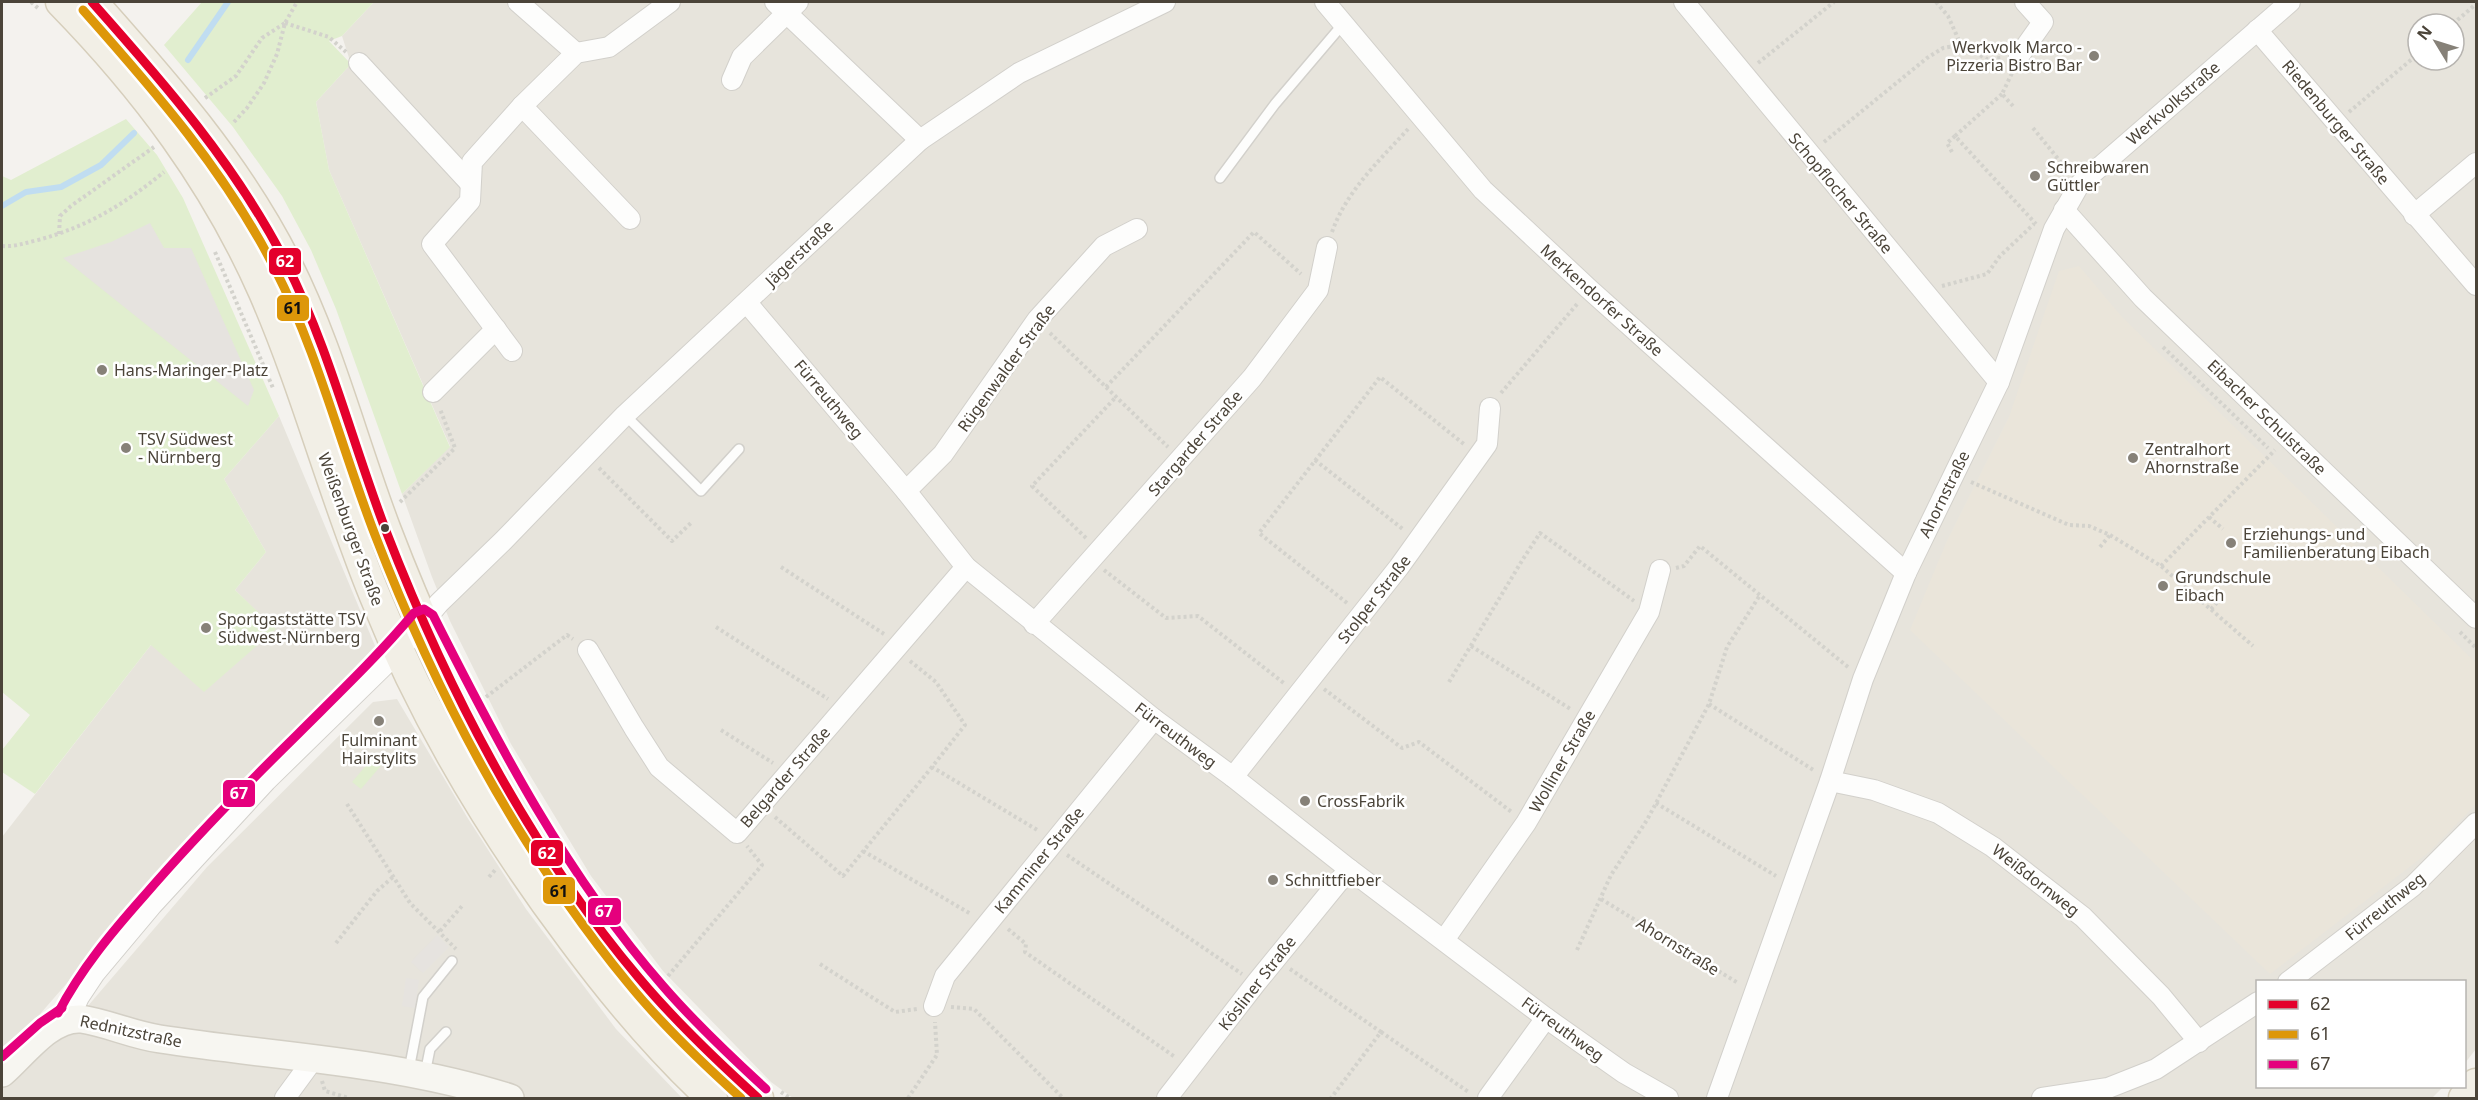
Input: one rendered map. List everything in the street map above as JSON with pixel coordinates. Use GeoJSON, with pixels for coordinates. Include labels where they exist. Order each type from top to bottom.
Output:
{"type":"FeatureCollection","features":[{"type":"Feature","properties":{"kind":"main road","name":"Weißenburger Straße"},"geometry":{"type":"LineString","coordinates":[[92,2],[205,134],[239,182],[274,240],[310,315],[384,527],[423,621],[488,752],[568,884],[616,950],[656,999],[709,1054],[766,1093]]}},
{"type":"Feature","properties":{"kind":"main road","name":"Weißenburger Straße"},"geometry":{"type":"LineString","coordinates":[[51,6],[98,38],[150,101],[190,157],[234,231],[263,291],[284,343],[355,543],[399,651],[468,784],[540,895],[639,1022],[712,1098]]}},
{"type":"Feature","properties":{"kind":"main road","name":"Rednitzstraße"},"geometry":{"type":"LineString","coordinates":[[2,1072],[48,1032],[69,1018],[88,1020],[159,1039],[315,1057],[417,1074],[510,1098]]}},
{"type":"Feature","properties":{"kind":"main road"},"geometry":{"type":"LineString","coordinates":[[2464,1098],[2476,1084]]}},
{"type":"Feature","properties":{"kind":"street"},"geometry":{"type":"LineString","coordinates":[[518,2],[576,52]]}},
{"type":"Feature","properties":{"kind":"street"},"geometry":{"type":"LineString","coordinates":[[512,351],[432,244],[470,201],[469,182],[472,162],[522,106],[576,52],[609,47],[670,2]]}},
{"type":"Feature","properties":{"kind":"street","name":"Jägerstraße"},"geometry":{"type":"LineString","coordinates":[[69,1018],[79,997],[95,973],[212,838],[399,651],[423,621],[625,415],[920,140],[1019,73],[1165,2]]}},
{"type":"Feature","properties":{"kind":"street","name":"Merkendorfer Straße"},"geometry":{"type":"LineString","coordinates":[[1325,2],[1419,116],[1484,190],[1589,289],[1905,573]]}},
{"type":"Feature","properties":{"kind":"street","name":"Schopflocher Straße"},"geometry":{"type":"LineString","coordinates":[[1684,2],[1999,382]]}},
{"type":"Feature","properties":{"kind":"street"},"geometry":{"type":"LineString","coordinates":[[2019,56],[2043,22],[2025,2]]}},
{"type":"Feature","properties":{"kind":"street","name":"Werkvolkstraße"},"geometry":{"type":"LineString","coordinates":[[2064,210],[2079,185],[2290,2]]}},
{"type":"Feature","properties":{"kind":"street"},"geometry":{"type":"LineString","coordinates":[[732,80],[742,57],[786,5],[920,140]]}},
{"type":"Feature","properties":{"kind":"street","name":"Riedenburger Straße"},"geometry":{"type":"LineString","coordinates":[[2257,30],[2476,285]]}},
{"type":"Feature","properties":{"kind":"street"},"geometry":{"type":"LineString","coordinates":[[359,63],[469,182]]}},
{"type":"Feature","properties":{"kind":"street"},"geometry":{"type":"LineString","coordinates":[[522,106],[630,219]]}},
{"type":"Feature","properties":{"kind":"street"},"geometry":{"type":"LineString","coordinates":[[2414,215],[2476,163]]}},
{"type":"Feature","properties":{"kind":"street","name":"Ahornstraße"},"geometry":{"type":"LineString","coordinates":[[1718,1098],[1830,781],[1863,679],[1905,573],[1999,382],[2054,230],[2064,210]]}},
{"type":"Feature","properties":{"kind":"street","name":"Eibacher Schulstraße"},"geometry":{"type":"LineString","coordinates":[[2064,210],[2143,298],[2476,618]]}},
{"type":"Feature","properties":{"kind":"street","name":"Rügenwalder Straße"},"geometry":{"type":"LineString","coordinates":[[906,491],[943,454],[1036,320],[1104,246],[1137,229]]}},
{"type":"Feature","properties":{"kind":"street","name":"Stargarder Straße"},"geometry":{"type":"LineString","coordinates":[[1035,624],[1252,378],[1318,290],[1327,247]]}},
{"type":"Feature","properties":{"kind":"street","name":"Fürreuthweg"},"geometry":{"type":"LineString","coordinates":[[747,303],[906,491],[966,567],[1154,719],[1233,777],[1349,869],[1546,1018],[1624,1073],[1668,1098]]}},
{"type":"Feature","properties":{"kind":"street"},"geometry":{"type":"LineString","coordinates":[[433,392],[496,329]]}},
{"type":"Feature","properties":{"kind":"street","name":"Stolper Straße"},"geometry":{"type":"LineString","coordinates":[[1233,777],[1362,615],[1478,456],[1486,444],[1490,408]]}},
{"type":"Feature","properties":{"kind":"street","name":"Belgarder Straße"},"geometry":{"type":"LineString","coordinates":[[588,650],[659,767],[737,833],[966,567]]}},
{"type":"Feature","properties":{"kind":"street","name":"Wolliner Straße"},"geometry":{"type":"LineString","coordinates":[[1444,940],[1526,823],[1587,719],[1649,612],[1660,570]]}},
{"type":"Feature","properties":{"kind":"street","name":"Kamminer Straße"},"geometry":{"type":"LineString","coordinates":[[934,1006],[945,976],[1154,719]]}},
{"type":"Feature","properties":{"kind":"street","name":"Weißdornweg"},"geometry":{"type":"LineString","coordinates":[[1830,781],[1874,790],[1938,813],[1993,847],[2084,917],[2161,996],[2199,1042]]}},
{"type":"Feature","properties":{"kind":"street","name":"Fürreuthweg"},"geometry":{"type":"LineString","coordinates":[[2289,980],[2414,886],[2476,824]]}},
{"type":"Feature","properties":{"kind":"street","name":"Kösliner Straße"},"geometry":{"type":"LineString","coordinates":[[1167,1098],[1256,983],[1349,869]]}},
{"type":"Feature","properties":{"kind":"street"},"geometry":{"type":"LineString","coordinates":[[2042,1098],[2106,1093],[2156,1069],[2256,1003]]}},
{"type":"Feature","properties":{"kind":"street"},"geometry":{"type":"LineString","coordinates":[[1488,1098],[1546,1018]]}},
{"type":"Feature","properties":{"kind":"street"},"geometry":{"type":"LineString","coordinates":[[285,1098],[315,1057]]}},
{"type":"Feature","properties":{"kind":"lane"},"geometry":{"type":"LineString","coordinates":[[1220,178],[1275,104],[1343,24]]}},
{"type":"Feature","properties":{"kind":"lane"},"geometry":{"type":"LineString","coordinates":[[625,415],[701,491],[739,449]]}},
{"type":"Feature","properties":{"kind":"lane"},"geometry":{"type":"LineString","coordinates":[[417,1074],[423,997],[452,961]]}},
{"type":"Feature","properties":{"kind":"lane"},"geometry":{"type":"LineString","coordinates":[[417,1074],[430,1049],[446,1032]]}},
{"type":"Feature","properties":{"kind":"path"},"geometry":{"type":"LineString","coordinates":[[31,2],[51,6]]}},
{"type":"Feature","properties":{"kind":"path"},"geometry":{"type":"LineString","coordinates":[[234,122],[264,83],[278,54],[285,22],[297,2]]}},
{"type":"Feature","properties":{"kind":"path"},"geometry":{"type":"LineString","coordinates":[[1744,75],[1834,2]]}},
{"type":"Feature","properties":{"kind":"path"},"geometry":{"type":"LineString","coordinates":[[1936,2],[1948,16],[1961,45]]}},
{"type":"Feature","properties":{"kind":"path"},"geometry":{"type":"LineString","coordinates":[[285,22],[329,37],[359,63]]}},
{"type":"Feature","properties":{"kind":"path"},"geometry":{"type":"LineString","coordinates":[[205,98],[236,76],[262,38],[285,22]]}},
{"type":"Feature","properties":{"kind":"path"},"geometry":{"type":"LineString","coordinates":[[1809,155],[1927,58],[1943,48],[1961,45],[1988,59],[2019,56],[2002,94],[1947,143],[1952,152]]}},
{"type":"Feature","properties":{"kind":"path"},"geometry":{"type":"LineString","coordinates":[[2337,122],[2406,64]]}},
{"type":"Feature","properties":{"kind":"path"},"geometry":{"type":"LineString","coordinates":[[2002,94],[2013,106]]}},
{"type":"Feature","properties":{"kind":"path"},"geometry":{"type":"LineString","coordinates":[[1327,247],[1340,210],[1366,174],[1419,116]]}},
{"type":"Feature","properties":{"kind":"path"},"geometry":{"type":"LineString","coordinates":[[2032,128],[2079,185]]}},
{"type":"Feature","properties":{"kind":"path"},"geometry":{"type":"LineString","coordinates":[[1955,136],[2035,223],[2054,230]]}},
{"type":"Feature","properties":{"kind":"path"},"geometry":{"type":"LineString","coordinates":[[59,234],[60,216],[157,145],[152,140]]}},
{"type":"Feature","properties":{"kind":"path"},"geometry":{"type":"LineString","coordinates":[[2,246],[13,246],[59,234],[103,216],[164,172]]}},
{"type":"Feature","properties":{"kind":"path"},"geometry":{"type":"LineString","coordinates":[[1923,292],[1987,274],[2000,256],[2035,223]]}},
{"type":"Feature","properties":{"kind":"path"},"geometry":{"type":"LineString","coordinates":[[1106,387],[1254,232],[1318,290]]}},
{"type":"Feature","properties":{"kind":"path"},"geometry":{"type":"LineString","coordinates":[[214,251],[275,393]]}},
{"type":"Feature","properties":{"kind":"path"},"geometry":{"type":"LineString","coordinates":[[1490,408],[1589,289]]}},
{"type":"Feature","properties":{"kind":"path"},"geometry":{"type":"LineString","coordinates":[[1036,320],[1181,459]]}},
{"type":"Feature","properties":{"kind":"path"},"geometry":{"type":"LineString","coordinates":[[1362,615],[1259,533],[1380,377],[1478,456]]}},
{"type":"Feature","properties":{"kind":"path"},"geometry":{"type":"LineString","coordinates":[[400,502],[455,448],[433,392]]}},
{"type":"Feature","properties":{"kind":"path"},"geometry":{"type":"LineString","coordinates":[[1116,397],[1032,486],[1096,555],[1166,618],[1198,616],[1298,696]]}},
{"type":"Feature","properties":{"kind":"path"},"geometry":{"type":"LineString","coordinates":[[2161,566],[2287,437]]}},
{"type":"Feature","properties":{"kind":"path"},"geometry":{"type":"LineString","coordinates":[[586,455],[672,541],[692,522]]}},
{"type":"Feature","properties":{"kind":"path"},"geometry":{"type":"LineString","coordinates":[[1315,460],[1418,540]]}},
{"type":"Feature","properties":{"kind":"path"},"geometry":{"type":"LineString","coordinates":[[1954,475],[2069,525],[2089,526],[2110,535],[2161,566],[2253,646]]}},
{"type":"Feature","properties":{"kind":"path"},"geometry":{"type":"LineString","coordinates":[[2209,517],[2223,529]]}},
{"type":"Feature","properties":{"kind":"path"},"geometry":{"type":"LineString","coordinates":[[1449,682],[1540,533],[1649,612]]}},
{"type":"Feature","properties":{"kind":"path"},"geometry":{"type":"LineString","coordinates":[[2100,547],[2110,535]]}},
{"type":"Feature","properties":{"kind":"path"},"geometry":{"type":"LineString","coordinates":[[1660,570],[1684,566],[1700,546],[1863,679]]}},
{"type":"Feature","properties":{"kind":"path"},"geometry":{"type":"LineString","coordinates":[[761,805],[843,876],[965,725],[936,682],[897,647],[781,567]]}},
{"type":"Feature","properties":{"kind":"path"},"geometry":{"type":"LineString","coordinates":[[1577,950],[1611,875],[1647,820],[1708,705],[1727,647],[1760,595]]}},
{"type":"Feature","properties":{"kind":"path"},"geometry":{"type":"LineString","coordinates":[[2211,609],[2221,598]]}},
{"type":"Feature","properties":{"kind":"path"},"geometry":{"type":"LineString","coordinates":[[716,627],[844,709]]}},
{"type":"Feature","properties":{"kind":"path"},"geometry":{"type":"LineString","coordinates":[[484,698],[567,635],[588,650]]}},
{"type":"Feature","properties":{"kind":"path"},"geometry":{"type":"LineString","coordinates":[[1471,646],[1587,719]]}},
{"type":"Feature","properties":{"kind":"path"},"geometry":{"type":"LineString","coordinates":[[1311,680],[1402,748],[1419,742],[1526,823]]}},
{"type":"Feature","properties":{"kind":"path"},"geometry":{"type":"LineString","coordinates":[[479,689],[489,707]]}},
{"type":"Feature","properties":{"kind":"path"},"geometry":{"type":"LineString","coordinates":[[1708,705],[1830,781]]}},
{"type":"Feature","properties":{"kind":"path"},"geometry":{"type":"LineString","coordinates":[[721,730],[789,772]]}},
{"type":"Feature","properties":{"kind":"path"},"geometry":{"type":"LineString","coordinates":[[932,767],[1053,842],[1256,983]]}},
{"type":"Feature","properties":{"kind":"path"},"geometry":{"type":"LineString","coordinates":[[1656,803],[1792,885]]}},
{"type":"Feature","properties":{"kind":"path"},"geometry":{"type":"LineString","coordinates":[[347,804],[410,903],[459,952],[452,961]]}},
{"type":"Feature","properties":{"kind":"path"},"geometry":{"type":"LineString","coordinates":[[659,969],[666,978],[762,865],[737,833]]}},
{"type":"Feature","properties":{"kind":"path"},"geometry":{"type":"LineString","coordinates":[[862,851],[990,920],[1026,944],[1026,952],[1191,1068]]}},
{"type":"Feature","properties":{"kind":"path"},"geometry":{"type":"LineString","coordinates":[[336,943],[377,891],[393,877]]}},
{"type":"Feature","properties":{"kind":"path","name":"Ahornstraße"},"geometry":{"type":"LineString","coordinates":[[1601,899],[1754,994]]}},
{"type":"Feature","properties":{"kind":"path"},"geometry":{"type":"LineString","coordinates":[[440,931],[462,906]]}},
{"type":"Feature","properties":{"kind":"path"},"geometry":{"type":"LineString","coordinates":[[1276,959],[1478,1098]]}},
{"type":"Feature","properties":{"kind":"path"},"geometry":{"type":"LineString","coordinates":[[820,964],[895,1012],[934,1006],[974,1009],[1063,1098]]}},
{"type":"Feature","properties":{"kind":"path"},"geometry":{"type":"LineString","coordinates":[[908,1098],[937,1055],[934,1006]]}},
{"type":"Feature","properties":{"kind":"path"},"geometry":{"type":"LineString","coordinates":[[1331,1098],[1381,1032]]}},
{"type":"Feature","properties":{"kind":"path"},"geometry":{"type":"LineString","coordinates":[[766,1093],[790,1098]]}},
{"type":"Feature","properties":{"kind":"shaded area"},"geometry":{"type":"Polygon","coordinates":[[[374,2],[2476,2],[2476,1049],[2466,1062],[2466,980],[2256,980],[2256,1088],[2442,1088],[2432,1098],[793,1098],[771,1082],[663,971],[591,876],[511,744],[450,621],[402,494],[450,446],[329,170],[316,102],[351,64],[342,36],[374,2]]]}},
{"type":"Feature","properties":{"kind":"shaded area"},"geometry":{"type":"Polygon","coordinates":[[[150,223],[164,248],[191,248],[254,390],[248,406],[63,258],[111,242],[150,223]]]}},
{"type":"Feature","properties":{"kind":"shaded area","name":"Grundschule Eibach"},"geometry":{"type":"Polygon","coordinates":[[[2079,266],[2122,317],[2476,663],[2476,804],[2429,852],[2270,974],[1910,630],[1946,543],[2009,417],[2059,271],[2079,266]]]}},
{"type":"Feature","properties":{"kind":"shaded area"},"geometry":{"type":"Polygon","coordinates":[[[279,416],[378,653],[227,799],[34,1021],[2,1047],[2,837],[151,645],[275,629],[235,590],[266,552],[224,479],[279,416]]]}},
{"type":"Feature","properties":{"kind":"shaded area"},"geometry":{"type":"Polygon","coordinates":[[[397,699],[467,817],[526,909],[616,1029],[682,1098],[2,1098],[2,1088],[57,1042],[207,867],[373,702],[397,699]]]}},
{"type":"Feature","properties":{"kind":"shaded area"},"geometry":{"type":"Polygon","coordinates":[[[437,935],[449,947],[423,973],[411,962],[437,935]]]}},
{"type":"Feature","properties":{"kind":"shaded area"},"geometry":{"type":"Polygon","coordinates":[[[406,978],[419,980],[415,1008],[402,1006],[406,978]]]}},
{"type":"Feature","properties":{"kind":"green space"},"geometry":{"type":"Polygon","coordinates":[[[202,2],[374,2],[342,36],[329,41],[351,64],[316,102],[329,170],[450,447],[402,494],[336,309],[311,250],[282,196],[233,127],[164,45],[202,2]]]}},
{"type":"Feature","properties":{"kind":"green space","name":"TSV Südwest - Nürnberg"},"geometry":{"type":"Polygon","coordinates":[[[126,119],[157,155],[183,198],[279,416],[224,479],[266,552],[235,590],[276,629],[204,692],[151,645],[35,794],[2,772],[2,750],[30,715],[2,692],[2,176],[11,180],[126,119]]]}},
{"type":"Feature","properties":{"kind":"green space"},"geometry":{"type":"Polygon","coordinates":[[[376,754],[385,761],[361,789],[352,782],[376,754]]]}},
{"type":"Feature","properties":{"kind":"waterway"},"geometry":{"type":"LineString","coordinates":[[188,60],[228,2]]}},
{"type":"Feature","properties":{"kind":"waterway"},"geometry":{"type":"LineString","coordinates":[[2,206],[26,192],[61,187],[101,165],[134,133]]}},
{"type":"Feature","properties":{"kind":"transit line","name":"62"},"geometry":{"type":"LineString","coordinates":[[92,2],[172,94],[222,159],[245,192],[286,263],[315,328],[386,531],[410,591],[464,708],[527,821],[561,875],[639,978],[696,1040],[758,1098]]}},
{"type":"Feature","properties":{"kind":"transit line","name":"61"},"geometry":{"type":"LineString","coordinates":[[83,10],[187,133],[256,233],[304,334],[375,535],[399,595],[453,712],[516,825],[588,932],[628,983],[682,1043],[741,1098]]}},
{"type":"Feature","properties":{"kind":"transit line","name":"67"},"geometry":{"type":"LineString","coordinates":[[58,1013],[98,952],[181,854],[372,660],[414,613],[424,609],[433,615],[509,761],[595,900],[675,1000],[766,1089]]}},
{"type":"Feature","properties":{"kind":"transit line","name":"67"},"geometry":{"type":"LineString","coordinates":[[2,1057],[40,1023],[62,1008]]}},
{"type":"Feature","properties":{"kind":"place","name":"Werkvolk Marco - Pizzeria Bistro Bar"},"geometry":{"type":"Point","coordinates":[2094,56]}},
{"type":"Feature","properties":{"kind":"place","name":"Schreibwaren Güttler"},"geometry":{"type":"Point","coordinates":[2035,176]}},
{"type":"Feature","properties":{"kind":"place","name":"Hans-Maringer-Platz"},"geometry":{"type":"Point","coordinates":[102,370]}},
{"type":"Feature","properties":{"kind":"place","name":"TSV Südwest - Nürnberg"},"geometry":{"type":"Point","coordinates":[126,448]}},
{"type":"Feature","properties":{"kind":"place","name":"Zentralhort Ahornstraße"},"geometry":{"type":"Point","coordinates":[2133,458]}},
{"type":"Feature","properties":{"kind":"place","name":"Erziehungs- und Familienberatung Eibach"},"geometry":{"type":"Point","coordinates":[2231,543]}},
{"type":"Feature","properties":{"kind":"place","name":"Grundschule Eibach"},"geometry":{"type":"Point","coordinates":[2163,586]}},
{"type":"Feature","properties":{"kind":"place","name":"Sportgaststätte TSV Südwest-Nürnberg"},"geometry":{"type":"Point","coordinates":[206,628]}},
{"type":"Feature","properties":{"kind":"place","name":"Fulminant Hairstylits"},"geometry":{"type":"Point","coordinates":[379,721]}},
{"type":"Feature","properties":{"kind":"place","name":"CrossFabrik"},"geometry":{"type":"Point","coordinates":[1305,801]}},
{"type":"Feature","properties":{"kind":"place","name":"Schnittfieber"},"geometry":{"type":"Point","coordinates":[1273,880]}}]}
